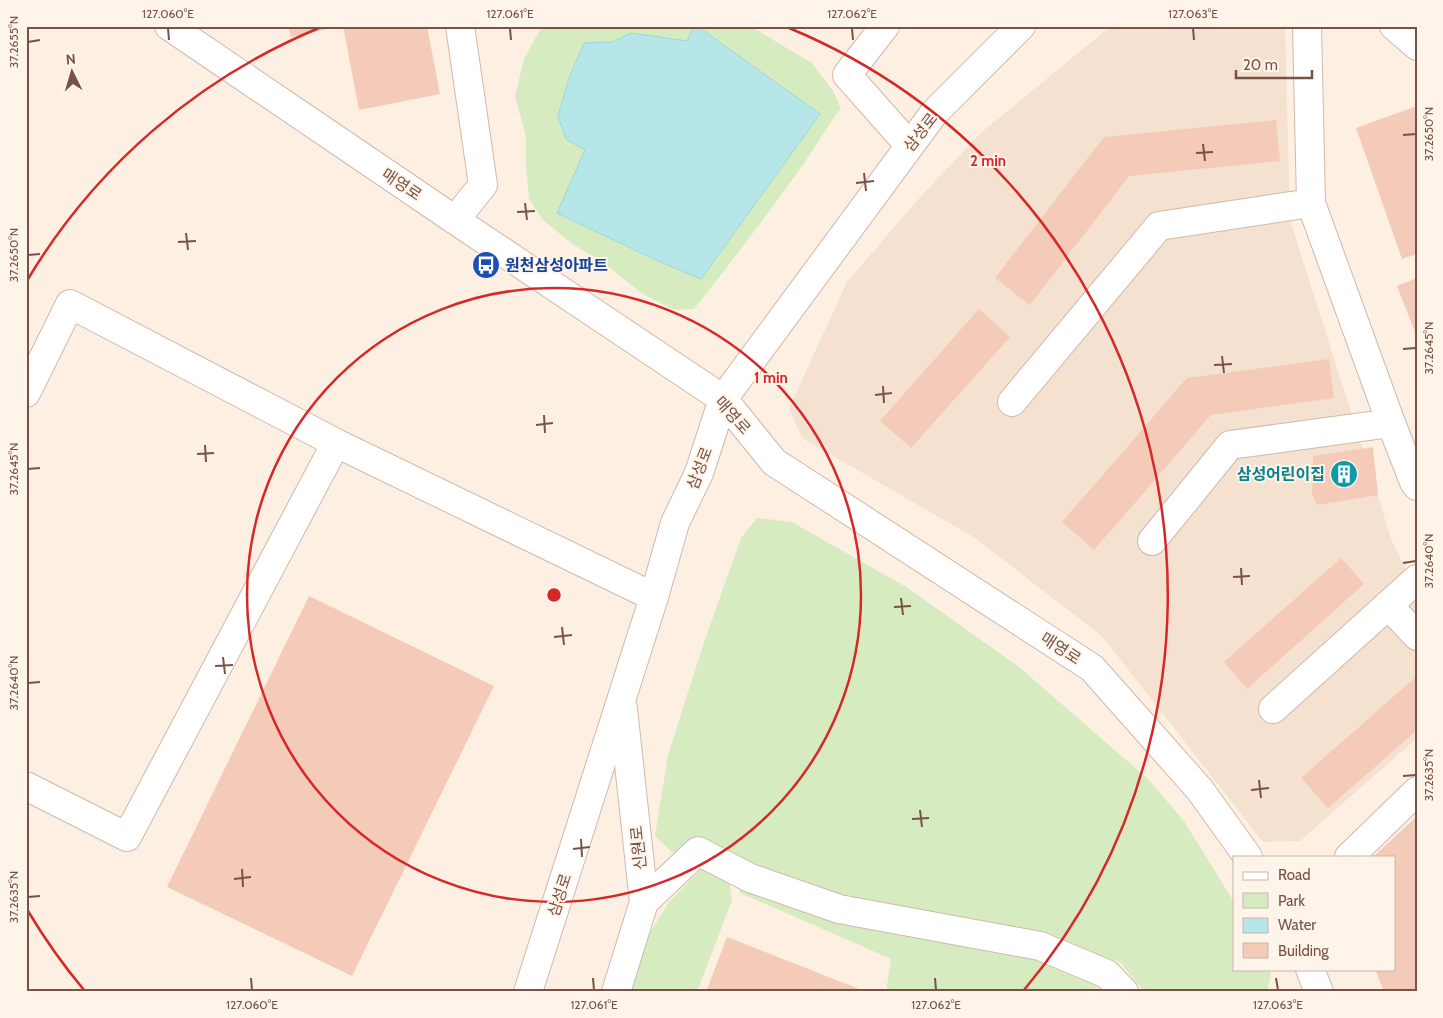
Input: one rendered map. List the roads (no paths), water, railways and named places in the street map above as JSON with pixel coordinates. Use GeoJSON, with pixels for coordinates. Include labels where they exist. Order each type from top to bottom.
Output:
{"type":"FeatureCollection","features":[{"type":"Feature","properties":{"kind":"street","name":"매영로"},"geometry":{"type":"LineString","coordinates":[[169,26],[724,399],[774,462],[1092,668],[1200,790],[1247,856]]}},
{"type":"Feature","properties":{"kind":"street"},"geometry":{"type":"LineString","coordinates":[[455,220],[483,185],[460,26]]}},
{"type":"Feature","properties":{"kind":"street"},"geometry":{"type":"LineString","coordinates":[[847,75],[861,26]]}},
{"type":"Feature","properties":{"kind":"street"},"geometry":{"type":"LineString","coordinates":[[847,75],[886,26]]}},
{"type":"Feature","properties":{"kind":"street","name":"삼성로"},"geometry":{"type":"LineString","coordinates":[[528,992],[622,700],[675,523],[699,473],[724,399],[934,113],[1021,26]]}},
{"type":"Feature","properties":{"kind":"street"},"geometry":{"type":"LineString","coordinates":[[1306,26],[1311,203],[1390,422],[1417,486]]}},
{"type":"Feature","properties":{"kind":"street"},"geometry":{"type":"LineString","coordinates":[[1394,26],[1417,46]]}},
{"type":"Feature","properties":{"kind":"street"},"geometry":{"type":"LineString","coordinates":[[847,75],[909,145]]}},
{"type":"Feature","properties":{"kind":"street"},"geometry":{"type":"LineString","coordinates":[[1012,402],[1160,226],[1311,203]]}},
{"type":"Feature","properties":{"kind":"street"},"geometry":{"type":"LineString","coordinates":[[26,393],[70,304],[336,443],[654,597]]}},
{"type":"Feature","properties":{"kind":"street"},"geometry":{"type":"LineString","coordinates":[[1152,541],[1230,445],[1390,422]]}},
{"type":"Feature","properties":{"kind":"street"},"geometry":{"type":"LineString","coordinates":[[26,786],[128,837],[336,443]]}},
{"type":"Feature","properties":{"kind":"street"},"geometry":{"type":"LineString","coordinates":[[1273,710],[1417,579]]}},
{"type":"Feature","properties":{"kind":"street"},"geometry":{"type":"LineString","coordinates":[[1388,605],[1417,636]]}},
{"type":"Feature","properties":{"kind":"street","name":"신원로"},"geometry":{"type":"LineString","coordinates":[[616,992],[644,902],[622,700]]}},
{"type":"Feature","properties":{"kind":"street"},"geometry":{"type":"LineString","coordinates":[[1350,856],[1417,791]]}},
{"type":"Feature","properties":{"kind":"street"},"geometry":{"type":"LineString","coordinates":[[644,902],[698,851],[750,878],[839,910],[1040,946],[1107,974],[1124,992]]}},
{"type":"Feature","properties":{"kind":"street"},"geometry":{"type":"LineString","coordinates":[[1310,970],[1318,992]]}},
{"type":"Feature","properties":{"kind":"water"},"geometry":{"type":"Polygon","coordinates":[[[694,26],[697,26],[820,114],[701,279],[658,261],[557,213],[585,150],[566,139],[558,116],[569,78],[584,43],[613,42],[631,33],[687,41],[694,26]]]}},
{"type":"Feature","properties":{"kind":"place","name":"원천삼성아파트"},"geometry":{"type":"Point","coordinates":[486,265]}},
{"type":"Feature","properties":{"kind":"place","name":"삼성어린이집"},"geometry":{"type":"Point","coordinates":[1344,474]}}]}
